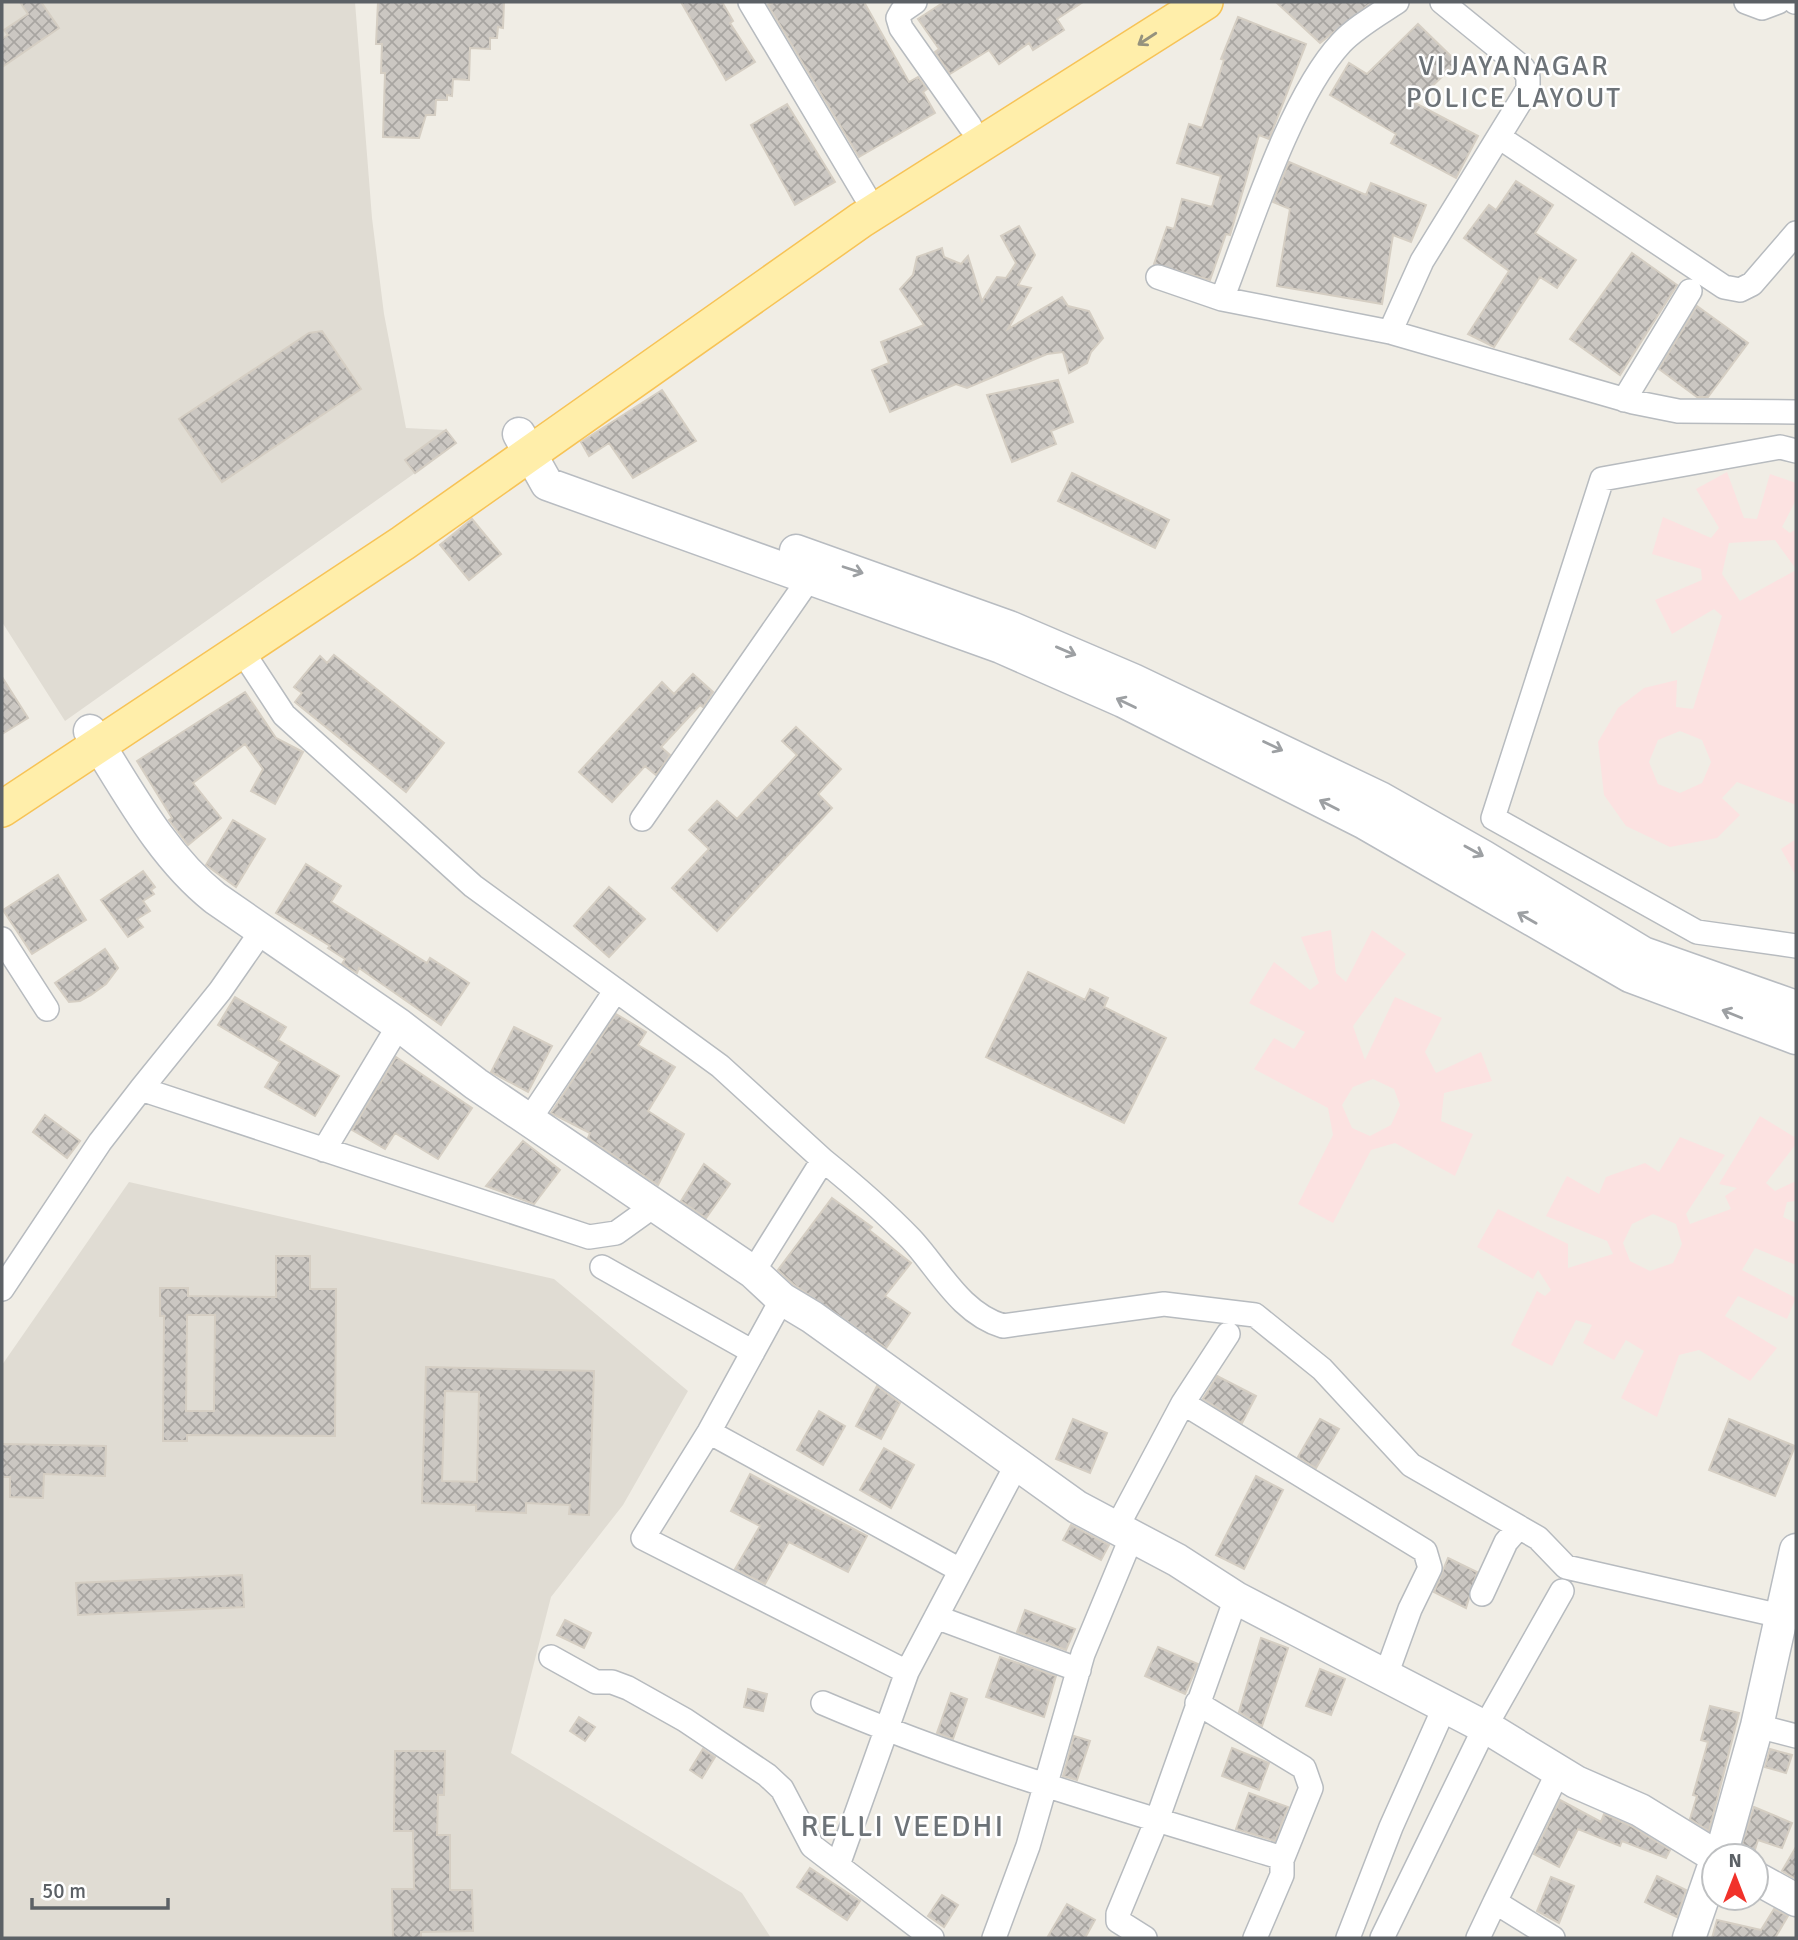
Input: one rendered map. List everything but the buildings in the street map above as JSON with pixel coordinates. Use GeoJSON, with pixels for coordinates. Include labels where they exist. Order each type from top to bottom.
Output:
{"type":"FeatureCollection","features":[{"type":"Feature","properties":{"kind":"main road"},"geometry":{"type":"LineString","coordinates":[[2,788],[242,651],[865,195],[1162,2]]}},
{"type":"Feature","properties":{"kind":"main road"},"geometry":{"type":"LineString","coordinates":[[2,809],[94,737],[398,523],[530,440],[861,220],[1205,2]]}},
{"type":"Feature","properties":{"kind":"street"},"geometry":{"type":"LineString","coordinates":[[750,2],[865,195]]}},
{"type":"Feature","properties":{"kind":"street"},"geometry":{"type":"LineString","coordinates":[[915,2],[902,11],[898,18],[901,28],[970,126]]}},
{"type":"Feature","properties":{"kind":"street"},"geometry":{"type":"LineString","coordinates":[[1222,299],[1293,122],[1324,65],[1342,41],[1397,2]]}},
{"type":"Feature","properties":{"kind":"street"},"geometry":{"type":"LineString","coordinates":[[1390,332],[1422,261],[1528,89],[1528,77],[1523,68],[1442,2]]}},
{"type":"Feature","properties":{"kind":"street"},"geometry":{"type":"LineString","coordinates":[[1746,2],[1762,8],[1778,2]]}},
{"type":"Feature","properties":{"kind":"street"},"geometry":{"type":"LineString","coordinates":[[1499,137],[1724,288],[1740,290],[1752,284],[1796,233]]}},
{"type":"Feature","properties":{"kind":"street"},"geometry":{"type":"LineString","coordinates":[[1158,277],[1222,299],[1390,332],[1624,400],[1678,411],[1796,412]]}},
{"type":"Feature","properties":{"kind":"street"},"geometry":{"type":"LineString","coordinates":[[1624,400],[1690,291]]}},
{"type":"Feature","properties":{"kind":"street"},"geometry":{"type":"LineString","coordinates":[[530,440],[555,465],[649,512],[813,568],[1009,627],[1133,680],[1380,798],[1643,953],[1796,1007]]}},
{"type":"Feature","properties":{"kind":"street"},"geometry":{"type":"LineString","coordinates":[[1796,451],[1780,447],[1602,479],[1493,818],[1697,932],[1796,946]]}},
{"type":"Feature","properties":{"kind":"street"},"geometry":{"type":"LineString","coordinates":[[642,819],[813,568]]}},
{"type":"Feature","properties":{"kind":"street"},"geometry":{"type":"LineString","coordinates":[[813,568],[1124,701],[1363,822],[1630,976],[1796,1038]]}},
{"type":"Feature","properties":{"kind":"street"},"geometry":{"type":"LineString","coordinates":[[242,651],[284,715],[473,886],[720,1066],[823,1160],[868,1196],[913,1242],[944,1284],[988,1321],[1003,1326],[1164,1304],[1255,1315],[1322,1369],[1412,1465],[1538,1538],[1566,1567],[1781,1616]]}},
{"type":"Feature","properties":{"kind":"street"},"geometry":{"type":"LineString","coordinates":[[94,737],[173,858],[192,880],[261,932],[399,1025],[476,1084],[753,1272],[782,1299],[1018,1462],[1077,1507],[1177,1560],[1236,1598],[1485,1727],[1576,1782],[1640,1810],[1700,1846]]}},
{"type":"Feature","properties":{"kind":"street"},"geometry":{"type":"LineString","coordinates":[[2,1289],[100,1142],[220,991],[261,932]]}},
{"type":"Feature","properties":{"kind":"street"},"geometry":{"type":"LineString","coordinates":[[2,939],[47,1009]]}},
{"type":"Feature","properties":{"kind":"street"},"geometry":{"type":"LineString","coordinates":[[528,1120],[616,990]]}},
{"type":"Feature","properties":{"kind":"street"},"geometry":{"type":"LineString","coordinates":[[324,1150],[399,1025]]}},
{"type":"Feature","properties":{"kind":"street"},"geometry":{"type":"LineString","coordinates":[[141,1089],[589,1237],[616,1233],[655,1205]]}},
{"type":"Feature","properties":{"kind":"street"},"geometry":{"type":"LineString","coordinates":[[753,1272],[823,1160]]}},
{"type":"Feature","properties":{"kind":"street"},"geometry":{"type":"LineString","coordinates":[[602,1268],[752,1352]]}},
{"type":"Feature","properties":{"kind":"street"},"geometry":{"type":"LineString","coordinates":[[782,1299],[709,1432],[643,1538],[907,1672]]}},
{"type":"Feature","properties":{"kind":"street"},"geometry":{"type":"LineString","coordinates":[[994,1938],[1028,1846],[1079,1670],[1124,1532],[1183,1403],[1228,1334]]}},
{"type":"Feature","properties":{"kind":"street"},"geometry":{"type":"LineString","coordinates":[[1183,1403],[1425,1551],[1430,1568],[1410,1609],[1386,1675]]}},
{"type":"Feature","properties":{"kind":"street"},"geometry":{"type":"LineString","coordinates":[[709,1432],[960,1570]]}},
{"type":"Feature","properties":{"kind":"street"},"geometry":{"type":"LineString","coordinates":[[838,1865],[907,1672],[1018,1462]]}},
{"type":"Feature","properties":{"kind":"street"},"geometry":{"type":"LineString","coordinates":[[1482,1594],[1506,1542],[1520,1527]]}},
{"type":"Feature","properties":{"kind":"street"},"geometry":{"type":"LineString","coordinates":[[1724,1842],[1757,1726],[1796,1550]]}},
{"type":"Feature","properties":{"kind":"street"},"geometry":{"type":"LineString","coordinates":[[1382,1938],[1485,1727],[1562,1591]]}},
{"type":"Feature","properties":{"kind":"street"},"geometry":{"type":"LineString","coordinates":[[1130,1934],[1118,1921],[1118,1914],[1157,1820],[1236,1598]]}},
{"type":"Feature","properties":{"kind":"street"},"geometry":{"type":"LineString","coordinates":[[936,1617],[1079,1670]]}},
{"type":"Feature","properties":{"kind":"street"},"geometry":{"type":"LineString","coordinates":[[551,1657],[596,1682],[628,1688],[736,1752],[782,1789],[812,1846],[932,1938]]}},
{"type":"Feature","properties":{"kind":"street"},"geometry":{"type":"LineString","coordinates":[[823,1703],[887,1730],[1045,1785],[1282,1860]]}},
{"type":"Feature","properties":{"kind":"street"},"geometry":{"type":"LineString","coordinates":[[1197,1703],[1304,1768],[1311,1788],[1282,1860],[1282,1875],[1255,1938]]}},
{"type":"Feature","properties":{"kind":"street"},"geometry":{"type":"LineString","coordinates":[[1348,1938],[1391,1827],[1445,1706]]}},
{"type":"Feature","properties":{"kind":"street"},"geometry":{"type":"LineString","coordinates":[[1757,1726],[1796,1735]]}},
{"type":"Feature","properties":{"kind":"street"},"geometry":{"type":"LineString","coordinates":[[1478,1938],[1559,1770]]}},
{"type":"Feature","properties":{"kind":"street"},"geometry":{"type":"LineString","coordinates":[[1770,1886],[1796,1900]]}},
{"type":"Feature","properties":{"kind":"street"},"geometry":{"type":"LineString","coordinates":[[1495,1902],[1553,1938]]}},
{"type":"Feature","properties":{"kind":"street"},"geometry":{"type":"LineString","coordinates":[[1689,1938],[1700,1906]]}},
{"type":"Feature","properties":{"kind":"shaded area"},"geometry":{"type":"Polygon","coordinates":[[[2,2],[355,2],[372,218],[384,314],[406,428],[446,430],[406,459],[415,473],[65,721],[2,622],[2,2]]]}},
{"type":"Feature","properties":{"kind":"shaded area"},"geometry":{"type":"Polygon","coordinates":[[[1727,472],[1744,518],[1757,519],[1770,474],[1796,483],[1796,500],[1782,527],[1790,533],[1796,529],[1796,569],[1775,540],[1729,543],[1722,574],[1740,601],[1796,570],[1796,805],[1737,782],[1722,798],[1740,815],[1717,838],[1670,847],[1626,826],[1604,795],[1598,742],[1618,708],[1644,688],[1677,680],[1676,707],[1693,709],[1722,616],[1714,609],[1672,634],[1655,600],[1702,580],[1701,569],[1652,554],[1663,517],[1711,538],[1719,528],[1696,489],[1727,472]],[[1680,731],[1658,740],[1649,762],[1658,784],[1680,793],[1702,783],[1711,762],[1702,740],[1680,731]]]}},
{"type":"Feature","properties":{"kind":"shaded area"},"geometry":{"type":"Polygon","coordinates":[[[1796,839],[1796,874],[1795,874],[1781,849],[1796,839]]]}},
{"type":"Feature","properties":{"kind":"shaded area"},"geometry":{"type":"Polygon","coordinates":[[[1331,930],[1336,973],[1346,982],[1372,930],[1406,954],[1353,1026],[1365,1060],[1395,997],[1442,1018],[1425,1052],[1436,1073],[1481,1052],[1492,1081],[1444,1093],[1441,1121],[1473,1134],[1455,1176],[1395,1143],[1371,1150],[1333,1223],[1298,1204],[1333,1135],[1328,1108],[1254,1069],[1274,1038],[1294,1049],[1305,1032],[1249,1003],[1274,962],[1310,990],[1319,983],[1301,937],[1331,930]],[[1373,1079],[1353,1087],[1342,1105],[1352,1128],[1370,1136],[1391,1125],[1400,1105],[1394,1089],[1373,1079]]]}},
{"type":"Feature","properties":{"kind":"shaded area"},"geometry":{"type":"Polygon","coordinates":[[[1760,1116],[1796,1138],[1796,1144],[1766,1183],[1775,1191],[1796,1181],[1796,1201],[1787,1202],[1783,1217],[1796,1223],[1796,1265],[1755,1248],[1742,1270],[1796,1298],[1787,1319],[1738,1296],[1725,1316],[1777,1348],[1750,1381],[1699,1350],[1679,1355],[1657,1417],[1621,1398],[1644,1351],[1626,1340],[1614,1360],[1583,1343],[1592,1325],[1576,1320],[1552,1366],[1511,1345],[1537,1291],[1545,1296],[1551,1290],[1538,1270],[1533,1279],[1477,1247],[1498,1209],[1568,1244],[1568,1268],[1613,1254],[1607,1241],[1546,1216],[1567,1176],[1599,1194],[1606,1177],[1645,1163],[1659,1172],[1680,1137],[1725,1155],[1686,1214],[1690,1224],[1731,1209],[1725,1196],[1737,1188],[1719,1184],[1760,1116]],[[1653,1214],[1632,1224],[1623,1243],[1630,1261],[1650,1271],[1673,1263],[1682,1244],[1676,1224],[1653,1214]]]}},
{"type":"Feature","properties":{"kind":"shaded area"},"geometry":{"type":"Polygon","coordinates":[[[129,1182],[554,1279],[688,1391],[623,1505],[551,1597],[511,1753],[742,1893],[771,1938],[2,1938],[2,1365],[129,1182]]]}},
{"type":"Feature","properties":{"kind":"district","name":"VIJAYANAGAR POLICE LAYOUT"},"geometry":{"type":"Point","coordinates":[1514,81]}},
{"type":"Feature","properties":{"kind":"district","name":"RELLI VEEDHI"},"geometry":{"type":"Point","coordinates":[903,1826]}}]}
